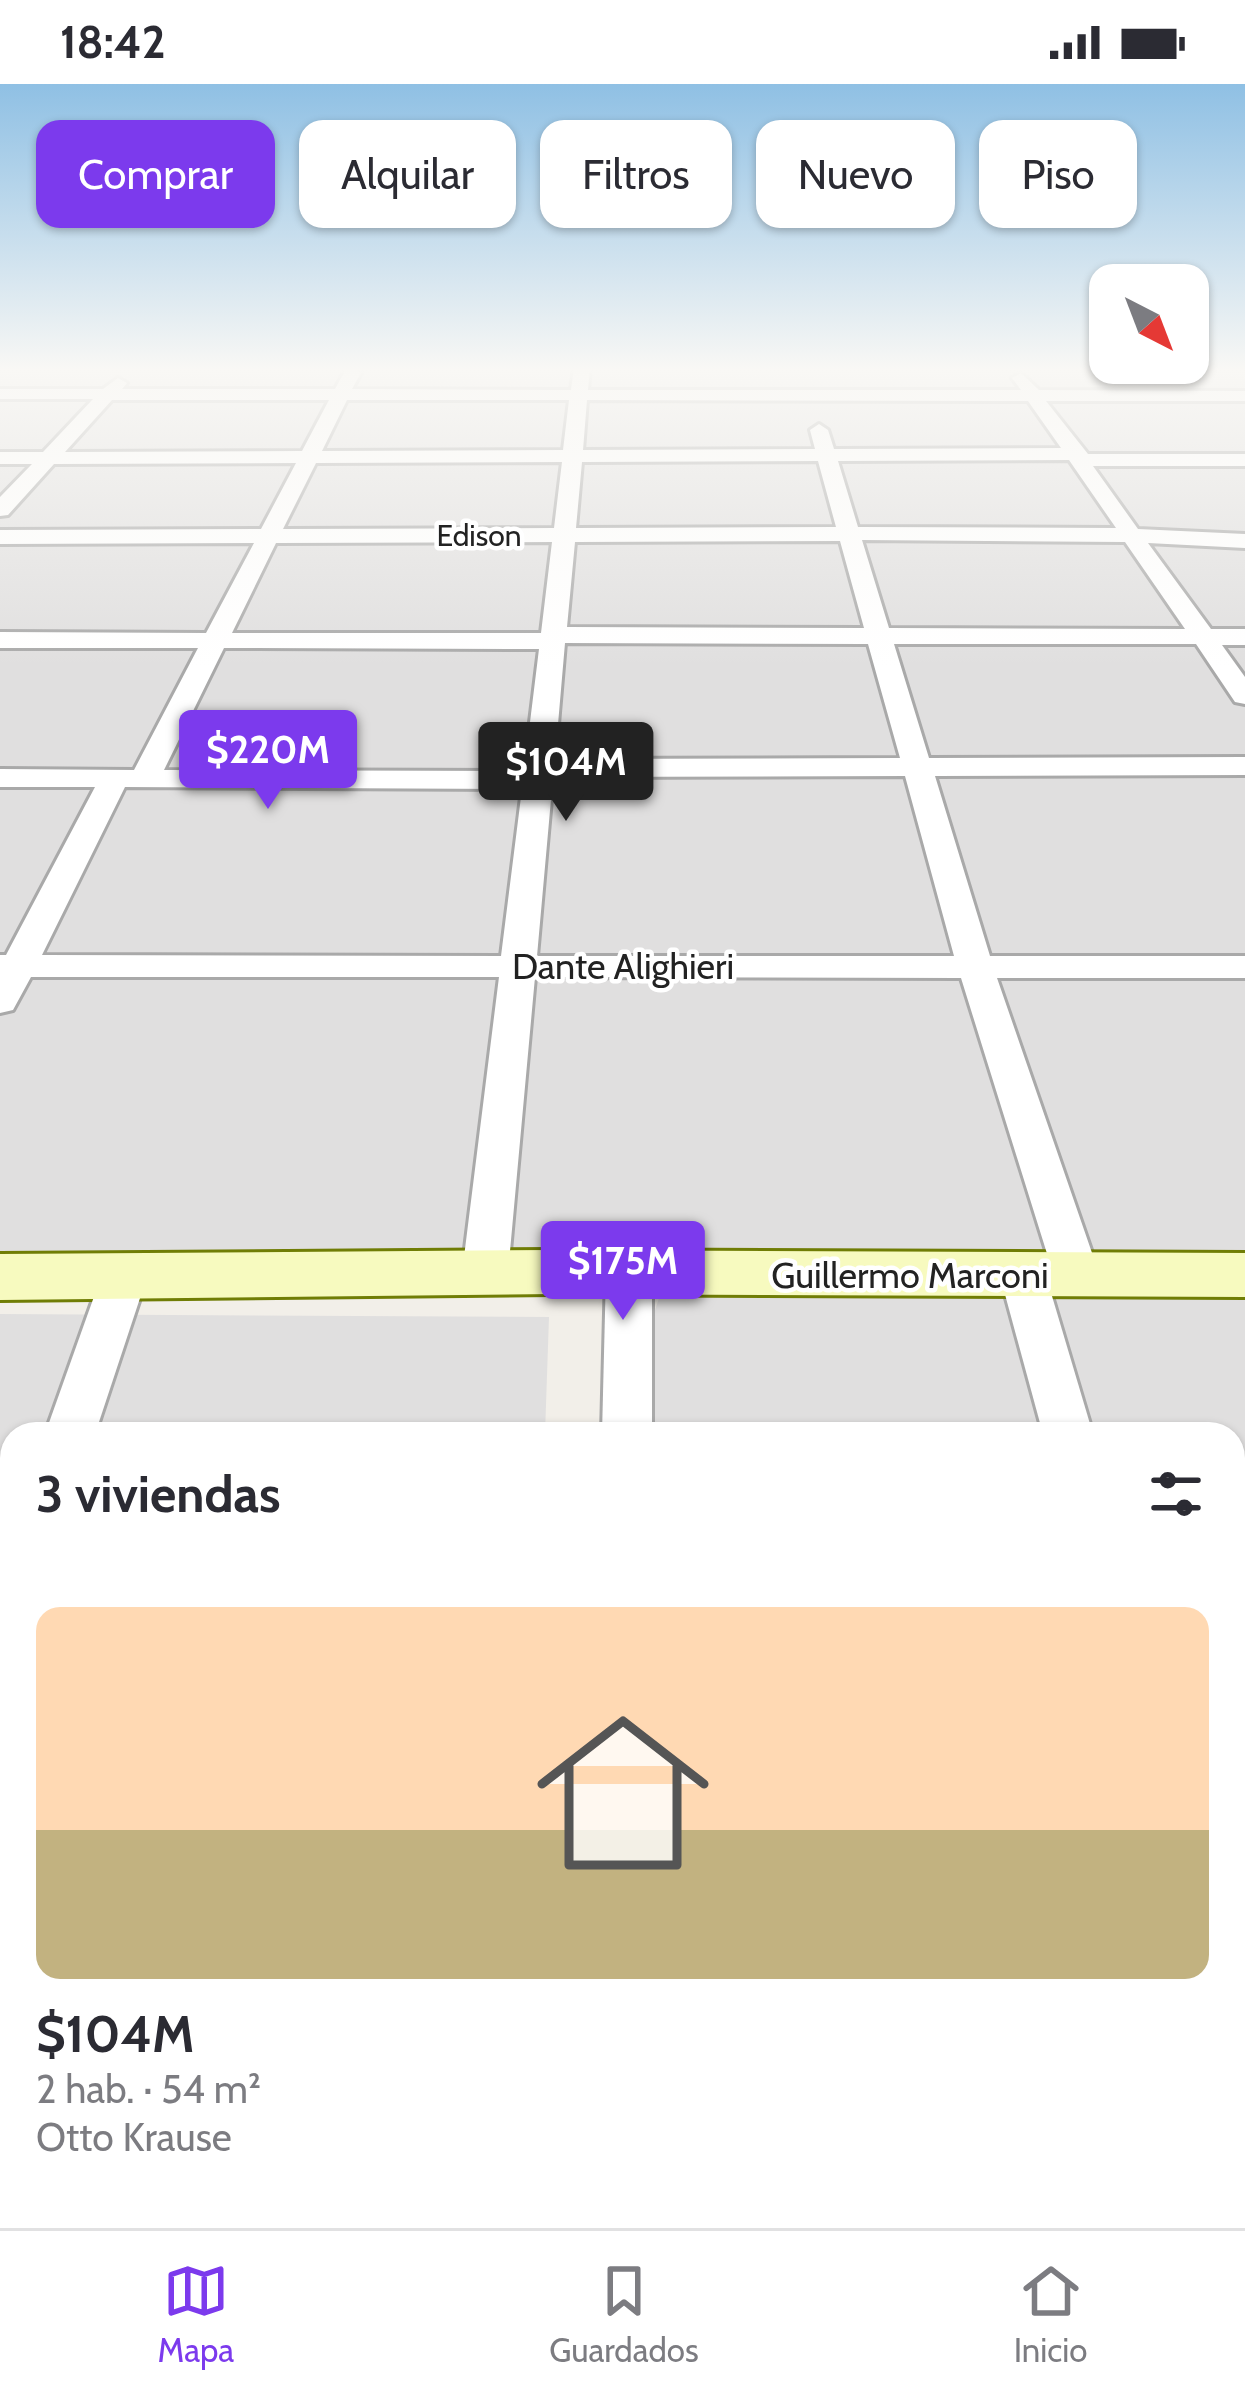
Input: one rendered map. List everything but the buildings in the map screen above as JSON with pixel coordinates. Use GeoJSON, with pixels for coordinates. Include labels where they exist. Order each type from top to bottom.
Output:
{"type":"FeatureCollection","features":[{"type":"Feature","properties":{"kind":"street"},"geometry":{"type":"LineString","coordinates":[[0,510],[39,467]]}},
{"type":"Feature","properties":{"kind":"street"},"geometry":{"type":"LineString","coordinates":[[0,1001],[10,966],[214,640],[304,467]]}},
{"type":"Feature","properties":{"kind":"street"},"geometry":{"type":"LineString","coordinates":[[484,1273],[572,467]]}},
{"type":"Feature","properties":{"kind":"street"},"geometry":{"type":"LineString","coordinates":[[830,467],[975,966],[1050,1276],[1067,1422]]}},
{"type":"Feature","properties":{"kind":"street"},"geometry":{"type":"LineString","coordinates":[[1087,467],[1245,696]]}},
{"type":"Feature","properties":{"kind":"street","name":"Edison"},"geometry":{"type":"LineString","coordinates":[[0,537],[848,532],[1087,533],[1245,541]]}},
{"type":"Feature","properties":{"kind":"street"},"geometry":{"type":"LineString","coordinates":[[0,640],[881,634],[1245,637]]}},
{"type":"Feature","properties":{"kind":"street"},"geometry":{"type":"LineString","coordinates":[[0,778],[1245,766]]}},
{"type":"Feature","properties":{"kind":"street","name":"Dante Alighieri"},"geometry":{"type":"LineString","coordinates":[[10,966],[1245,967]]}},
{"type":"Feature","properties":{"kind":"street"},"geometry":{"type":"LineString","coordinates":[[627,1422],[629,1273]]}},
{"type":"Feature","properties":{"kind":"street","name":"Guillermo Marconi"},"geometry":{"type":"LineString","coordinates":[[0,1277],[1245,1275]]}},
{"type":"Feature","properties":{"kind":"street"},"geometry":{"type":"LineString","coordinates":[[74,1422],[124,1277]]}},
{"type":"Feature","properties":{"kind":"shaded area"},"geometry":{"type":"Polygon","coordinates":[[[0,467],[1245,467],[1245,1266],[0,1260],[0,467]]]}},
{"type":"Feature","properties":{"kind":"shaded area"},"geometry":{"type":"Polygon","coordinates":[[[682,1289],[1245,1292],[1245,1422],[651,1422],[651,1322],[659,1298],[682,1289]]]}},
{"type":"Feature","properties":{"kind":"shaded area"},"geometry":{"type":"Polygon","coordinates":[[[0,1314],[549,1317],[545,1422],[0,1422],[0,1314]]]}}]}
